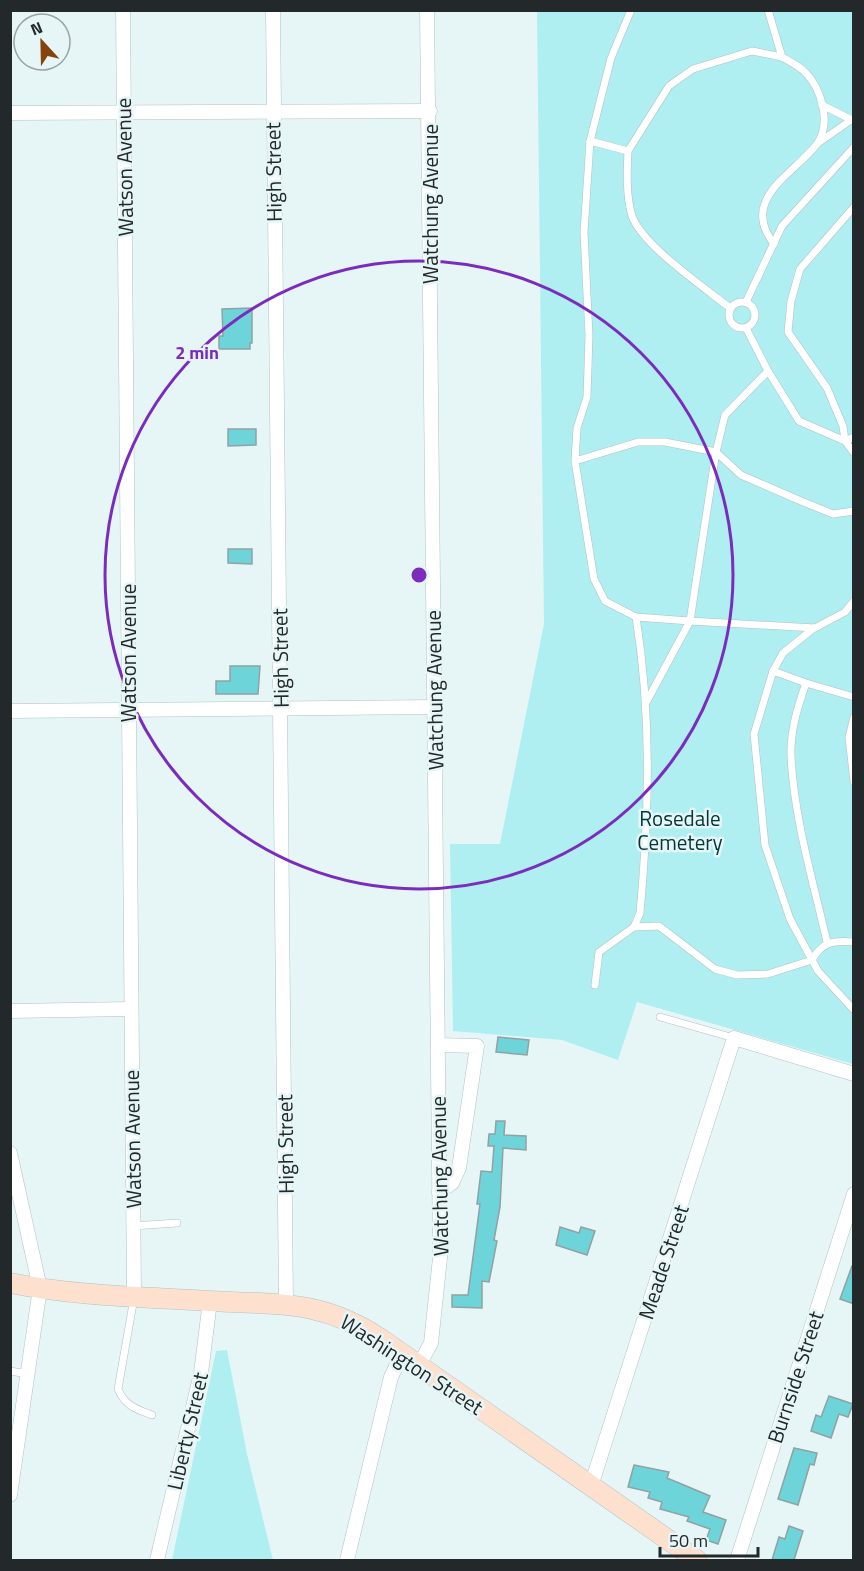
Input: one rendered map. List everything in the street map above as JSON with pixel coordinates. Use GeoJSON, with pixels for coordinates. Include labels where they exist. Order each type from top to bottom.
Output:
{"type":"FeatureCollection","features":[{"type":"Feature","properties":{"kind":"main road","name":"Washington Street"},"geometry":{"type":"LineString","coordinates":[[10,1283],[40,1288],[286,1305],[313,1308],[340,1316],[364,1328],[419,1365],[689,1558]]}},
{"type":"Feature","properties":{"kind":"street","name":"Watson Avenue"},"geometry":{"type":"LineString","coordinates":[[123,10],[134,1295]]}},
{"type":"Feature","properties":{"kind":"street","name":"High Street"},"geometry":{"type":"LineString","coordinates":[[273,10],[272,111],[281,710],[286,1305]]}},
{"type":"Feature","properties":{"kind":"street","name":"Watchung Avenue"},"geometry":{"type":"LineString","coordinates":[[419,1365],[430,1343],[439,1282],[430,111],[427,10]]}},
{"type":"Feature","properties":{"kind":"street"},"geometry":{"type":"LineString","coordinates":[[10,113],[430,111]]}},
{"type":"Feature","properties":{"kind":"street"},"geometry":{"type":"LineString","coordinates":[[10,711],[434,707]]}},
{"type":"Feature","properties":{"kind":"street"},"geometry":{"type":"LineString","coordinates":[[10,1011],[130,1009]]}},
{"type":"Feature","properties":{"kind":"street"},"geometry":{"type":"LineString","coordinates":[[734,1038],[854,1074]]}},
{"type":"Feature","properties":{"kind":"street","name":"Meade Street"},"geometry":{"type":"LineString","coordinates":[[591,1486],[734,1038]]}},
{"type":"Feature","properties":{"kind":"street"},"geometry":{"type":"LineString","coordinates":[[438,1046],[477,1046],[459,1167],[452,1183],[438,1192]]}},
{"type":"Feature","properties":{"kind":"street"},"geometry":{"type":"LineString","coordinates":[[10,1153],[40,1288],[10,1495]]}},
{"type":"Feature","properties":{"kind":"street","name":"Burnside Street"},"geometry":{"type":"LineString","coordinates":[[737,1560],[854,1194]]}},
{"type":"Feature","properties":{"kind":"street","name":"Liberty Street"},"geometry":{"type":"LineString","coordinates":[[157,1560],[201,1373],[210,1301]]}},
{"type":"Feature","properties":{"kind":"street"},"geometry":{"type":"LineString","coordinates":[[348,1560],[391,1377],[402,1354]]}},
{"type":"Feature","properties":{"kind":"lane"},"geometry":{"type":"LineString","coordinates":[[631,10],[611,58],[590,141],[584,232],[590,336],[587,397],[577,429],[575,461],[594,579],[605,601],[636,617],[815,628]]}},
{"type":"Feature","properties":{"kind":"lane"},"geometry":{"type":"LineString","coordinates":[[768,10],[782,57]]}},
{"type":"Feature","properties":{"kind":"lane"},"geometry":{"type":"LineString","coordinates":[[730,308],[652,245],[633,217],[627,178],[628,151],[669,86],[693,69],[752,51],[782,57],[804,71],[816,87],[822,105],[824,125],[818,143]]}},
{"type":"Feature","properties":{"kind":"lane"},"geometry":{"type":"LineString","coordinates":[[822,105],[852,118]]}},
{"type":"Feature","properties":{"kind":"lane"},"geometry":{"type":"LineString","coordinates":[[774,244],[763,230],[761,215],[766,199],[788,170],[818,143],[852,118]]}},
{"type":"Feature","properties":{"kind":"lane"},"geometry":{"type":"LineString","coordinates":[[590,141],[628,151]]}},
{"type":"Feature","properties":{"kind":"lane"},"geometry":{"type":"LineString","coordinates":[[746,302],[782,226],[854,147]]}},
{"type":"Feature","properties":{"kind":"lane"},"geometry":{"type":"LineString","coordinates":[[854,207],[800,269],[791,301],[788,332],[827,388],[843,426],[845,441],[854,453]]}},
{"type":"Feature","properties":{"kind":"lane"},"geometry":{"type":"LineString","coordinates":[[737,302],[746,302],[753,307],[755,315],[752,323],[746,328],[736,327],[729,321],[730,308],[737,302]]}},
{"type":"Feature","properties":{"kind":"lane"},"geometry":{"type":"LineString","coordinates":[[746,328],[768,371],[799,421],[845,441],[854,437]]}},
{"type":"Feature","properties":{"kind":"lane"},"geometry":{"type":"LineString","coordinates":[[647,701],[690,621],[716,452],[726,415],[768,371]]}},
{"type":"Feature","properties":{"kind":"lane"},"geometry":{"type":"LineString","coordinates":[[575,461],[638,442],[665,442],[716,452],[741,476],[833,514],[854,511]]}},
{"type":"Feature","properties":{"kind":"lane"},"geometry":{"type":"LineString","coordinates":[[854,601],[845,612],[815,628],[783,653],[773,671],[754,734],[765,845],[790,919],[818,971],[854,1010]]}},
{"type":"Feature","properties":{"kind":"lane"},"geometry":{"type":"LineString","coordinates":[[595,985],[598,952],[634,927],[640,913],[646,836],[649,741],[647,701],[636,617]]}},
{"type":"Feature","properties":{"kind":"lane"},"geometry":{"type":"LineString","coordinates":[[773,671],[854,697]]}},
{"type":"Feature","properties":{"kind":"lane"},"geometry":{"type":"LineString","coordinates":[[806,683],[797,707],[791,756],[800,825],[827,942]]}},
{"type":"Feature","properties":{"kind":"lane"},"geometry":{"type":"LineString","coordinates":[[854,717],[849,737],[854,782]]}},
{"type":"Feature","properties":{"kind":"lane"},"geometry":{"type":"LineString","coordinates":[[634,927],[658,926],[716,969],[737,975],[768,974],[812,960],[819,948],[827,942],[854,942]]}},
{"type":"Feature","properties":{"kind":"lane"},"geometry":{"type":"LineString","coordinates":[[660,1017],[734,1038]]}},
{"type":"Feature","properties":{"kind":"lane"},"geometry":{"type":"LineString","coordinates":[[133,1226],[177,1223]]}},
{"type":"Feature","properties":{"kind":"lane"},"geometry":{"type":"LineString","coordinates":[[134,1295],[118,1389],[122,1399],[130,1406],[152,1415]]}},
{"type":"Feature","properties":{"kind":"lane"},"geometry":{"type":"LineString","coordinates":[[10,1371],[28,1374]]}},
{"type":"Feature","properties":{"kind":"green space","name":"Rosedale Cemetery"},"geometry":{"type":"Polygon","coordinates":[[[537,11],[853,11],[853,1064],[637,1002],[618,1060],[562,1040],[453,1031],[450,844],[500,844],[544,624],[537,11]]]}},
{"type":"Feature","properties":{"kind":"green space"},"geometry":{"type":"Polygon","coordinates":[[[227,1350],[247,1454],[273,1560],[172,1560],[216,1351],[227,1350]]]}},
{"type":"Feature","properties":{"kind":"building"},"geometry":{"type":"Polygon","coordinates":[[[252,308],[250,349],[219,349],[219,336],[223,336],[222,309],[252,308]]]}},
{"type":"Feature","properties":{"kind":"building"},"geometry":{"type":"Polygon","coordinates":[[[228,429],[256,429],[256,445],[228,446],[228,429]]]}},
{"type":"Feature","properties":{"kind":"building"},"geometry":{"type":"Polygon","coordinates":[[[228,549],[252,549],[252,564],[228,563],[228,549]]]}},
{"type":"Feature","properties":{"kind":"building"},"geometry":{"type":"Polygon","coordinates":[[[230,666],[260,666],[258,694],[216,694],[216,681],[230,681],[230,666]]]}},
{"type":"Feature","properties":{"kind":"building"},"geometry":{"type":"Polygon","coordinates":[[[498,1037],[529,1040],[527,1055],[496,1052],[498,1037]]]}},
{"type":"Feature","properties":{"kind":"building"},"geometry":{"type":"Polygon","coordinates":[[[496,1121],[505,1121],[504,1135],[526,1136],[526,1150],[503,1148],[500,1207],[494,1240],[497,1241],[489,1282],[482,1281],[482,1308],[452,1307],[452,1295],[468,1295],[480,1204],[477,1204],[481,1171],[492,1172],[494,1146],[488,1146],[489,1134],[495,1134],[496,1121]]]}},
{"type":"Feature","properties":{"kind":"building"},"geometry":{"type":"Polygon","coordinates":[[[560,1227],[579,1233],[581,1227],[595,1231],[587,1255],[556,1245],[560,1227]]]}},
{"type":"Feature","properties":{"kind":"building"},"geometry":{"type":"Polygon","coordinates":[[[852,1266],[854,1266],[854,1304],[840,1299],[852,1266]]]}},
{"type":"Feature","properties":{"kind":"building"},"geometry":{"type":"Polygon","coordinates":[[[829,1396],[853,1404],[848,1417],[839,1414],[831,1438],[811,1431],[816,1415],[821,1417],[829,1396]]]}},
{"type":"Feature","properties":{"kind":"building"},"geometry":{"type":"Polygon","coordinates":[[[794,1448],[817,1453],[814,1465],[810,1464],[798,1505],[778,1499],[794,1448]]]}},
{"type":"Feature","properties":{"kind":"building"},"geometry":{"type":"Polygon","coordinates":[[[634,1465],[669,1472],[667,1478],[710,1496],[703,1512],[726,1520],[718,1544],[706,1540],[710,1529],[687,1521],[689,1517],[660,1509],[662,1502],[648,1498],[650,1492],[628,1487],[634,1465]]]}},
{"type":"Feature","properties":{"kind":"building"},"geometry":{"type":"Polygon","coordinates":[[[789,1526],[803,1531],[794,1560],[772,1560],[779,1537],[785,1539],[789,1526]]]}}]}
